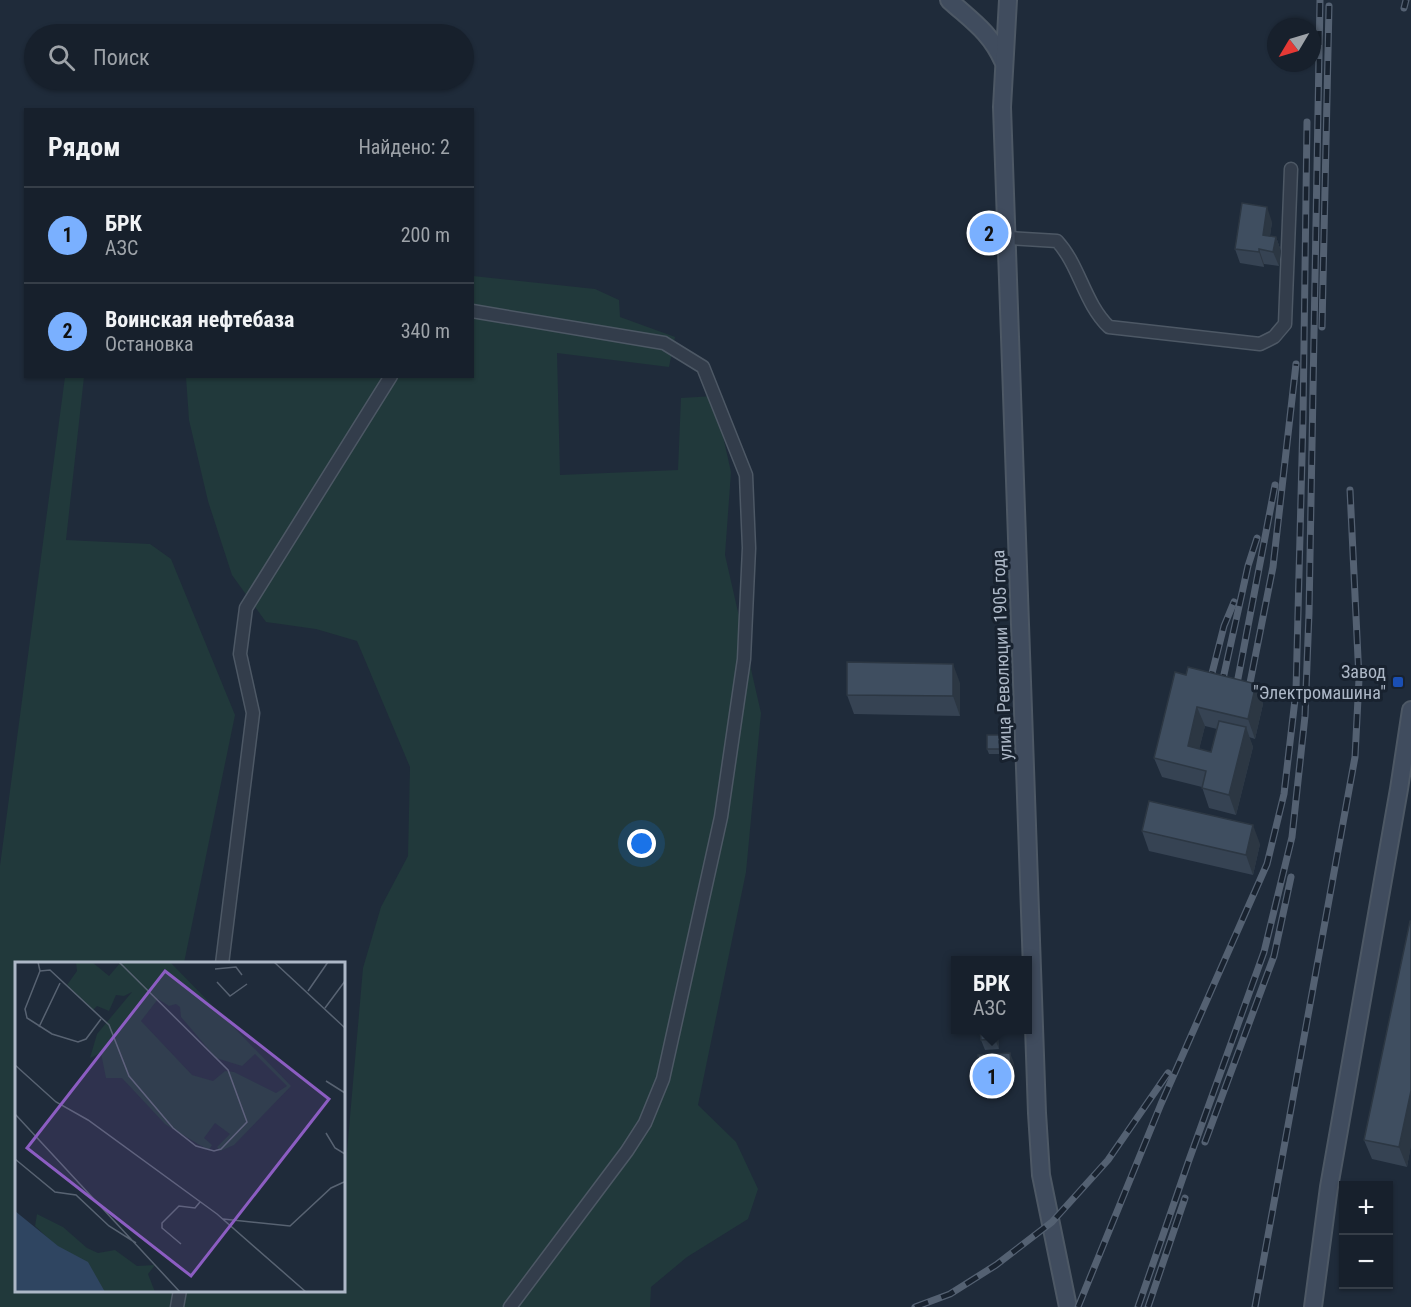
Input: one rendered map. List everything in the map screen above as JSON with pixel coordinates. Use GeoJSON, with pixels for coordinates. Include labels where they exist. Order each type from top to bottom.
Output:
{"type":"FeatureCollection","features":[{"type":"Feature","properties":{"kind":"main road"},"geometry":{"type":"LineString","coordinates":[[949,0],[982,28],[995,44],[1004,64]]}},
{"type":"Feature","properties":{"kind":"main road","name":"улица Революции 1905 года"},"geometry":{"type":"LineString","coordinates":[[1008,0],[1002,107],[1032,956]]}},
{"type":"Feature","properties":{"kind":"main road"},"geometry":{"type":"LineString","coordinates":[[982,28],[1006,22]]}},
{"type":"Feature","properties":{"kind":"main road"},"geometry":{"type":"LineString","coordinates":[[1313,1307],[1329,1187],[1411,711]]}},
{"type":"Feature","properties":{"kind":"main road","name":"улица Революции 1905 года"},"geometry":{"type":"LineString","coordinates":[[1032,962],[1041,1175],[1068,1307]]}},
{"type":"Feature","properties":{"kind":"street"},"geometry":{"type":"LineString","coordinates":[[1008,238],[1057,241],[1067,253],[1100,319],[1109,327],[1260,344],[1274,337],[1285,324],[1291,169]]}},
{"type":"Feature","properties":{"kind":"street"},"geometry":{"type":"LineString","coordinates":[[474,311],[664,343],[703,367],[746,475],[749,548],[744,659],[721,817],[663,1079],[645,1123],[627,1151],[510,1307]]}},
{"type":"Feature","properties":{"kind":"street"},"geometry":{"type":"LineString","coordinates":[[222,962],[253,713],[240,654],[246,608],[390,378]]}},
{"type":"Feature","properties":{"kind":"street"},"geometry":{"type":"LineString","coordinates":[[177,1307],[180,1292]]}},
{"type":"Feature","properties":{"kind":"green space"},"geometry":{"type":"Polygon","coordinates":[[[474,276],[595,289],[619,300],[620,317],[675,337],[669,367],[557,353],[560,475],[678,470],[681,398],[714,396],[731,472],[725,555],[761,713],[746,872],[698,1105],[736,1142],[758,1189],[748,1219],[687,1257],[651,1287],[650,1307],[0,1307],[0,866],[65,378],[84,378],[66,540],[150,544],[171,559],[235,715],[184,962],[15,962],[15,1292],[345,1292],[345,1175],[363,968],[381,907],[408,856],[410,767],[357,641],[316,629],[266,622],[232,575],[208,501],[189,420],[186,378],[474,378],[474,276]]]}},
{"type":"Feature","properties":{"kind":"building"},"geometry":{"type":"Polygon","coordinates":[[[1242,203],[1267,207],[1263,235],[1276,237],[1273,252],[1259,249],[1259,252],[1235,249],[1242,203]]]}},
{"type":"Feature","properties":{"kind":"building"},"geometry":{"type":"Polygon","coordinates":[[[847,662],[953,664],[953,696],[847,695],[847,662]]]}},
{"type":"Feature","properties":{"kind":"building"},"geometry":{"type":"Polygon","coordinates":[[[1188,667],[1256,684],[1248,719],[1197,707],[1188,746],[1211,752],[1219,721],[1246,727],[1229,795],[1202,788],[1206,771],[1154,758],[1175,672],[1186,675],[1188,667]]]}},
{"type":"Feature","properties":{"kind":"building"},"geometry":{"type":"Polygon","coordinates":[[[987,735],[1001,735],[1001,749],[987,749],[987,735]]]}},
{"type":"Feature","properties":{"kind":"building"},"geometry":{"type":"Polygon","coordinates":[[[1149,801],[1253,825],[1246,855],[1142,831],[1149,801]]]}},
{"type":"Feature","properties":{"kind":"building"},"geometry":{"type":"Polygon","coordinates":[[[1410,921],[1411,1091],[1399,1147],[1364,1140],[1410,921]]]}},
{"type":"Feature","properties":{"kind":"building"},"geometry":{"type":"Polygon","coordinates":[[[980,1034],[994,1034],[995,1039],[981,1040],[980,1034]]]}},
{"type":"Feature","properties":{"kind":"building"},"geometry":{"type":"Polygon","coordinates":[[[1010,1053],[1012,1073],[980,1075],[978,1055],[1010,1053]]]}},
{"type":"Feature","properties":{"kind":"railway"},"geometry":{"type":"LineString","coordinates":[[1138,1307],[1264,952],[1292,837],[1305,716],[1309,613],[1320,0]]}},
{"type":"Feature","properties":{"kind":"railway"},"geometry":{"type":"LineString","coordinates":[[1404,8],[1406,0]]}},
{"type":"Feature","properties":{"kind":"railway"},"geometry":{"type":"LineString","coordinates":[[1322,327],[1329,6]]}},
{"type":"Feature","properties":{"kind":"railway"},"geometry":{"type":"LineString","coordinates":[[1078,1307],[1161,1104],[1267,864],[1284,794],[1296,691],[1307,122]]}},
{"type":"Feature","properties":{"kind":"railway"},"geometry":{"type":"LineString","coordinates":[[1247,698],[1273,567],[1296,364]]}},
{"type":"Feature","properties":{"kind":"railway"},"geometry":{"type":"LineString","coordinates":[[1235,694],[1275,485]]}},
{"type":"Feature","properties":{"kind":"railway"},"geometry":{"type":"LineString","coordinates":[[1255,1307],[1355,757],[1359,679],[1350,490]]}},
{"type":"Feature","properties":{"kind":"railway"},"geometry":{"type":"LineString","coordinates":[[1221,688],[1248,566],[1257,538]]}},
{"type":"Feature","properties":{"kind":"railway"},"geometry":{"type":"LineString","coordinates":[[1209,685],[1224,626],[1234,602]]}},
{"type":"Feature","properties":{"kind":"railway"},"geometry":{"type":"LineString","coordinates":[[1205,1142],[1274,956],[1291,877]]}},
{"type":"Feature","properties":{"kind":"railway"},"geometry":{"type":"LineString","coordinates":[[915,1307],[950,1294],[996,1265],[1052,1222],[1108,1160],[1168,1073]]}},
{"type":"Feature","properties":{"kind":"railway"},"geometry":{"type":"LineString","coordinates":[[1148,1307],[1185,1198]]}},
{"type":"Feature","properties":{"kind":"place","name":"Воинская нефтебаза"},"geometry":{"type":"Point","coordinates":[989,233]}},
{"type":"Feature","properties":{"kind":"place","name":"Завод \"Электромашина\""},"geometry":{"type":"Point","coordinates":[1398,682]}},
{"type":"Feature","properties":{"kind":"place","name":"БРК"},"geometry":{"type":"Point","coordinates":[992,1076]}}]}
